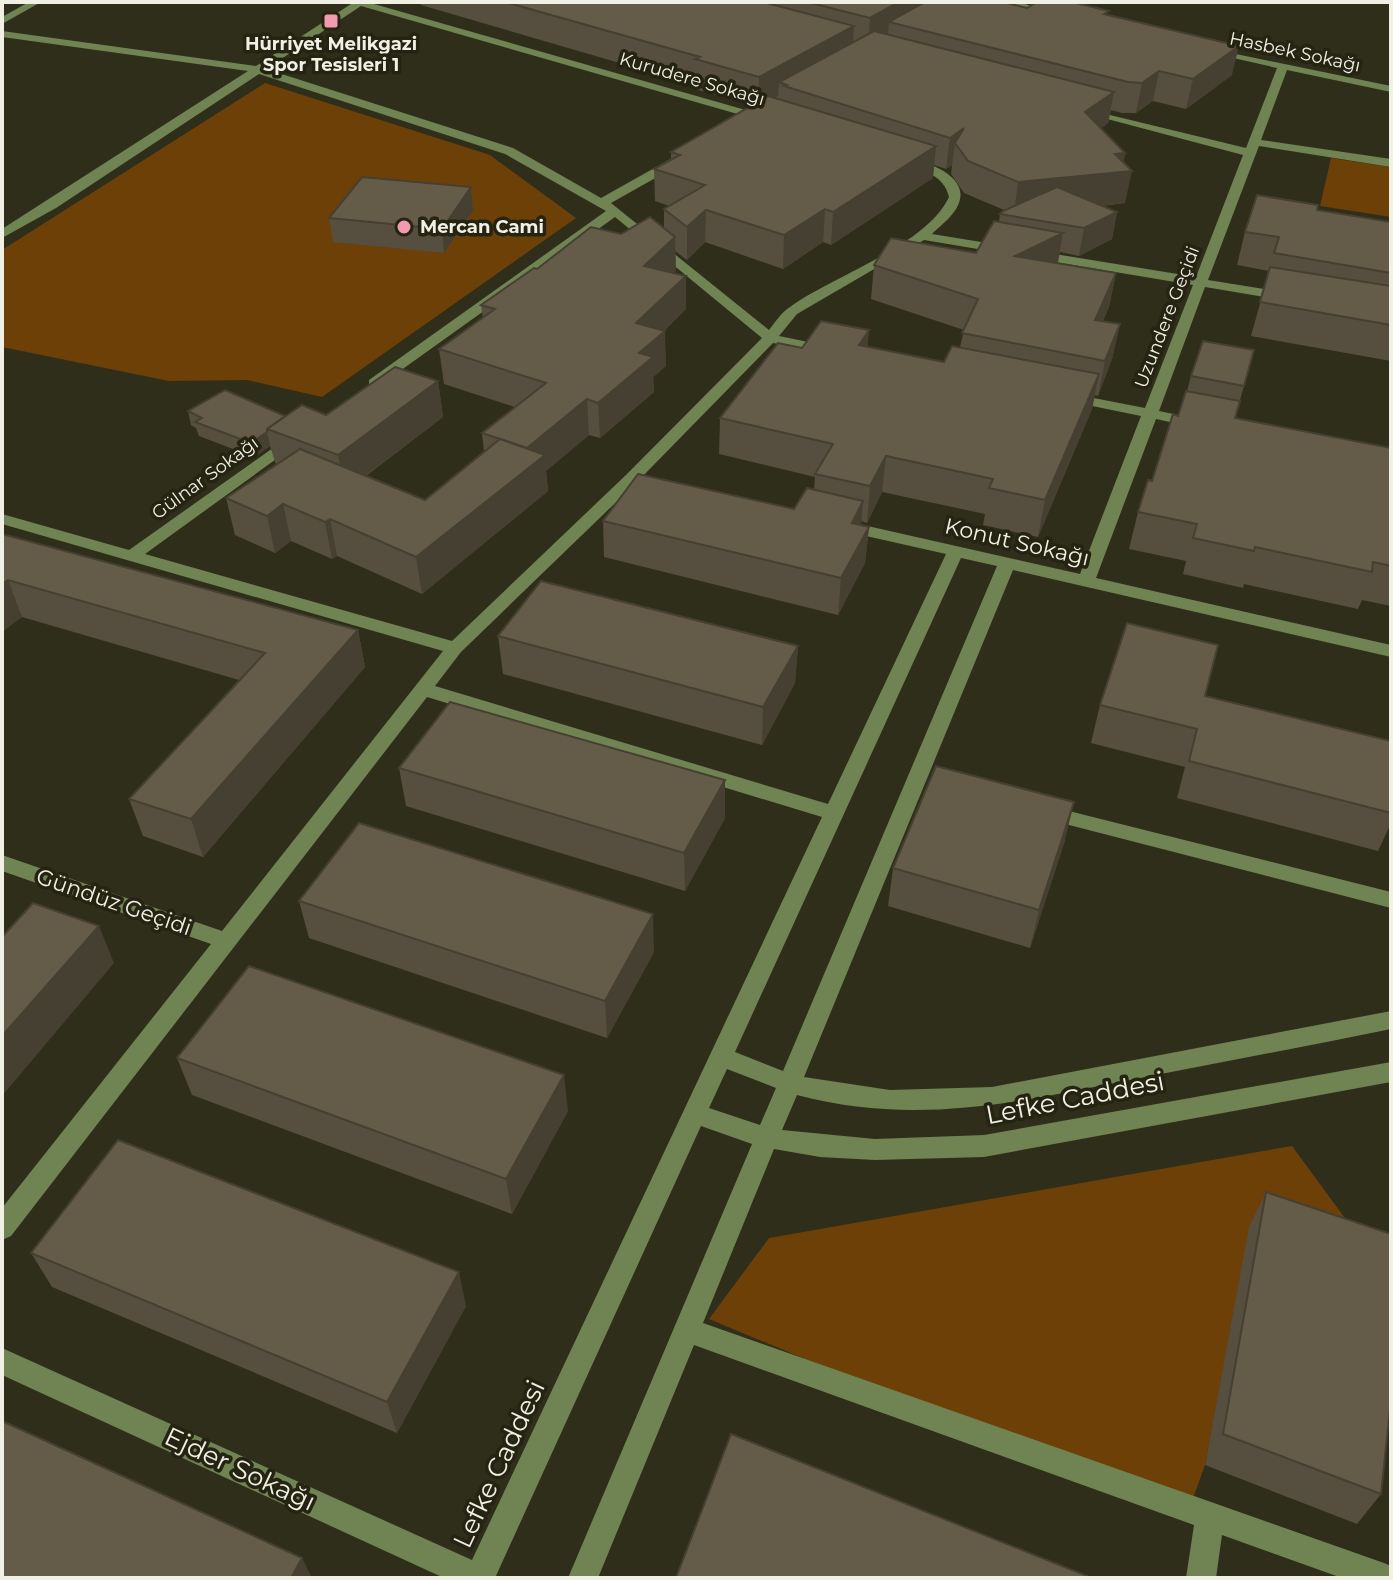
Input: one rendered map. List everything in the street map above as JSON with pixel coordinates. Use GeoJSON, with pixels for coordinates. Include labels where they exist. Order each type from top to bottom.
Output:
{"type":"FeatureCollection","features":[{"type":"Feature","properties":{"kind":"street"},"geometry":{"type":"LineString","coordinates":[[2,21],[36,2]]}},
{"type":"Feature","properties":{"kind":"street"},"geometry":{"type":"LineString","coordinates":[[2,234],[52,205],[361,2]]}},
{"type":"Feature","properties":{"kind":"street","name":"Kurudere Sokağı"},"geometry":{"type":"LineString","coordinates":[[361,2],[757,116],[771,115]]}},
{"type":"Feature","properties":{"kind":"street"},"geometry":{"type":"LineString","coordinates":[[1006,2],[1067,16]]}},
{"type":"Feature","properties":{"kind":"street"},"geometry":{"type":"LineString","coordinates":[[2,34],[255,69],[509,151],[608,207],[770,338],[846,354]]}},
{"type":"Feature","properties":{"kind":"street","name":"Hasbek Sokağı"},"geometry":{"type":"LineString","coordinates":[[1206,49],[1391,89]]}},
{"type":"Feature","properties":{"kind":"street","name":"Uzundere Geçidi"},"geometry":{"type":"LineString","coordinates":[[1086,581],[1200,282],[1239,201],[1252,147],[1283,67]]}},
{"type":"Feature","properties":{"kind":"street"},"geometry":{"type":"LineString","coordinates":[[1067,105],[1252,147],[1391,163]]}},
{"type":"Feature","properties":{"kind":"street"},"geometry":{"type":"LineString","coordinates":[[744,123],[757,116]]}},
{"type":"Feature","properties":{"kind":"street"},"geometry":{"type":"LineString","coordinates":[[360,392],[608,207],[693,152]]}},
{"type":"Feature","properties":{"kind":"street"},"geometry":{"type":"LineString","coordinates":[[2,1228],[455,648],[640,479],[792,311],[922,236],[953,205],[955,190],[938,172],[893,158]]}},
{"type":"Feature","properties":{"kind":"street"},"geometry":{"type":"LineString","coordinates":[[922,236],[1303,300]]}},
{"type":"Feature","properties":{"kind":"street"},"geometry":{"type":"LineString","coordinates":[[1059,396],[1210,425]]}},
{"type":"Feature","properties":{"kind":"street","name":"Gülnar Sokağı"},"geometry":{"type":"LineString","coordinates":[[131,556],[309,429]]}},
{"type":"Feature","properties":{"kind":"street","name":"Konut Sokağı"},"geometry":{"type":"LineString","coordinates":[[817,519],[1391,651]]}},
{"type":"Feature","properties":{"kind":"street"},"geometry":{"type":"LineString","coordinates":[[4,522],[455,648]]}},
{"type":"Feature","properties":{"kind":"street","name":"Lefke Caddesi"},"geometry":{"type":"LineString","coordinates":[[479,1578],[956,551]]}},
{"type":"Feature","properties":{"kind":"street"},"geometry":{"type":"LineString","coordinates":[[583,1578],[790,1083],[924,782],[1007,563]]}},
{"type":"Feature","properties":{"kind":"street"},"geometry":{"type":"LineString","coordinates":[[423,689],[834,813]]}},
{"type":"Feature","properties":{"kind":"street"},"geometry":{"type":"LineString","coordinates":[[1024,807],[1391,900]]}},
{"type":"Feature","properties":{"kind":"street","name":"Gündüz Geçidi"},"geometry":{"type":"LineString","coordinates":[[2,863],[226,941]]}},
{"type":"Feature","properties":{"kind":"street","name":"Lefke Caddesi"},"geometry":{"type":"LineString","coordinates":[[721,1056],[790,1083],[829,1092],[910,1101],[992,1097],[1391,1020]]}},
{"type":"Feature","properties":{"kind":"street","name":"Lefke Caddesi"},"geometry":{"type":"LineString","coordinates":[[695,1114],[768,1137],[886,1149],[984,1146],[1391,1072]]}},
{"type":"Feature","properties":{"kind":"street"},"geometry":{"type":"LineString","coordinates":[[687,1330],[1384,1578]]}},
{"type":"Feature","properties":{"kind":"street","name":"Ejder Sokağı"},"geometry":{"type":"LineString","coordinates":[[2,1361],[479,1578]]}},
{"type":"Feature","properties":{"kind":"street"},"geometry":{"type":"LineString","coordinates":[[1201,1578],[1210,1516]]}},
{"type":"Feature","properties":{"kind":"shaded area"},"geometry":{"type":"Polygon","coordinates":[[[265,83],[490,155],[576,218],[322,397],[247,380],[169,381],[2,347],[2,250],[265,83]]]}},
{"type":"Feature","properties":{"kind":"shaded area"},"geometry":{"type":"Polygon","coordinates":[[[1331,158],[1391,167],[1391,217],[1320,206],[1331,158]]]}},
{"type":"Feature","properties":{"kind":"shaded area"},"geometry":{"type":"Polygon","coordinates":[[[1292,1146],[1386,1274],[1229,1339],[1205,1465],[1186,1518],[709,1319],[769,1238],[1292,1146]]]}},
{"type":"Feature","properties":{"kind":"building"},"geometry":{"type":"Polygon","coordinates":[[[505,2],[763,2],[854,26],[759,77],[695,59],[700,57],[505,2]]]}},
{"type":"Feature","properties":{"kind":"building"},"geometry":{"type":"Polygon","coordinates":[[[807,2],[899,2],[870,18],[807,2]]]}},
{"type":"Feature","properties":{"kind":"building"},"geometry":{"type":"Polygon","coordinates":[[[925,2],[1003,2],[1027,8],[1037,2],[1072,2],[1109,11],[1104,14],[1239,46],[1193,79],[1159,71],[1142,83],[1128,82],[889,22],[925,2]]]}},
{"type":"Feature","properties":{"kind":"building"},"geometry":{"type":"Polygon","coordinates":[[[874,31],[1114,92],[1085,112],[1125,153],[1115,154],[1132,171],[1018,182],[968,161],[955,143],[964,128],[950,138],[779,82],[874,31]]]}},
{"type":"Feature","properties":{"kind":"building"},"geometry":{"type":"Polygon","coordinates":[[[768,96],[936,146],[833,212],[825,209],[784,235],[706,210],[687,227],[664,209],[705,185],[654,169],[680,155],[671,152],[768,96]]]}},
{"type":"Feature","properties":{"kind":"building"},"geometry":{"type":"Polygon","coordinates":[[[362,177],[471,187],[442,229],[329,218],[362,177]]]}},
{"type":"Feature","properties":{"kind":"building"},"geometry":{"type":"Polygon","coordinates":[[[1057,187],[1117,212],[1084,228],[1000,214],[1057,187]]]}},
{"type":"Feature","properties":{"kind":"building"},"geometry":{"type":"Polygon","coordinates":[[[1257,195],[1318,205],[1317,210],[1391,222],[1391,273],[1274,253],[1279,237],[1245,232],[1257,195]]]}},
{"type":"Feature","properties":{"kind":"building"},"geometry":{"type":"Polygon","coordinates":[[[650,217],[675,237],[644,266],[686,276],[636,323],[665,331],[639,353],[653,357],[598,403],[587,399],[527,448],[482,433],[546,383],[439,349],[495,309],[481,305],[534,268],[537,269],[591,227],[621,234],[650,217]]]}},
{"type":"Feature","properties":{"kind":"building"},"geometry":{"type":"Polygon","coordinates":[[[994,221],[1063,233],[1015,256],[1116,273],[1095,320],[1120,324],[1105,361],[962,333],[978,299],[874,265],[891,238],[976,253],[994,221]]]}},
{"type":"Feature","properties":{"kind":"building"},"geometry":{"type":"Polygon","coordinates":[[[1270,267],[1391,286],[1391,325],[1260,302],[1270,267]]]}},
{"type":"Feature","properties":{"kind":"building"},"geometry":{"type":"Polygon","coordinates":[[[821,321],[869,330],[859,345],[944,362],[952,346],[1099,374],[1045,500],[989,488],[993,479],[886,456],[870,486],[815,474],[833,444],[720,418],[778,343],[802,348],[821,321]]]}},
{"type":"Feature","properties":{"kind":"building"},"geometry":{"type":"Polygon","coordinates":[[[1203,341],[1254,350],[1244,386],[1191,376],[1203,341]]]}},
{"type":"Feature","properties":{"kind":"building"},"geometry":{"type":"Polygon","coordinates":[[[395,367],[438,381],[338,455],[267,429],[302,405],[326,415],[395,367]]]}},
{"type":"Feature","properties":{"kind":"building"},"geometry":{"type":"Polygon","coordinates":[[[225,390],[285,416],[251,443],[195,422],[202,418],[188,411],[225,390]]]}},
{"type":"Feature","properties":{"kind":"building"},"geometry":{"type":"Polygon","coordinates":[[[1186,391],[1240,401],[1235,418],[1391,448],[1391,566],[1373,562],[1372,572],[1255,547],[1254,551],[1193,538],[1197,524],[1138,512],[1148,480],[1152,481],[1173,414],[1178,416],[1186,391]]]}},
{"type":"Feature","properties":{"kind":"building"},"geometry":{"type":"Polygon","coordinates":[[[500,439],[545,455],[416,557],[330,519],[325,522],[283,504],[267,516],[226,498],[300,449],[425,500],[500,439]]]}},
{"type":"Feature","properties":{"kind":"building"},"geometry":{"type":"Polygon","coordinates":[[[638,474],[794,509],[807,488],[863,501],[852,523],[869,527],[841,578],[603,521],[638,474]]]}},
{"type":"Feature","properties":{"kind":"building"},"geometry":{"type":"Polygon","coordinates":[[[2,534],[358,630],[191,819],[129,799],[265,653],[8,580],[2,584],[2,534]]]}},
{"type":"Feature","properties":{"kind":"building"},"geometry":{"type":"Polygon","coordinates":[[[541,581],[798,646],[763,707],[498,636],[541,581]]]}},
{"type":"Feature","properties":{"kind":"building"},"geometry":{"type":"Polygon","coordinates":[[[1127,623],[1218,645],[1205,696],[1391,741],[1391,813],[1189,761],[1197,729],[1100,705],[1127,623]]]}},
{"type":"Feature","properties":{"kind":"building"},"geometry":{"type":"Polygon","coordinates":[[[450,702],[725,780],[684,853],[399,768],[450,702]]]}},
{"type":"Feature","properties":{"kind":"building"},"geometry":{"type":"Polygon","coordinates":[[[936,766],[1074,802],[1039,910],[893,868],[936,766]]]}},
{"type":"Feature","properties":{"kind":"building"},"geometry":{"type":"Polygon","coordinates":[[[359,823],[653,914],[605,1001],[299,901],[359,823]]]}},
{"type":"Feature","properties":{"kind":"building"},"geometry":{"type":"Polygon","coordinates":[[[33,903],[99,926],[2,1036],[2,937],[33,903]]]}},
{"type":"Feature","properties":{"kind":"building"},"geometry":{"type":"Polygon","coordinates":[[[249,966],[564,1075],[506,1179],[177,1058],[249,966]]]}},
{"type":"Feature","properties":{"kind":"building"},"geometry":{"type":"Polygon","coordinates":[[[118,1140],[459,1272],[387,1402],[31,1253],[118,1140]]]}},
{"type":"Feature","properties":{"kind":"building"},"geometry":{"type":"Polygon","coordinates":[[[1266,1192],[1391,1234],[1391,1400],[1381,1494],[1223,1434],[1266,1192]]]}},
{"type":"Feature","properties":{"kind":"building"},"geometry":{"type":"Polygon","coordinates":[[[2,1421],[302,1558],[291,1578],[2,1578],[2,1421]]]}},
{"type":"Feature","properties":{"kind":"building"},"geometry":{"type":"Polygon","coordinates":[[[731,1434],[1087,1576],[1087,1578],[676,1578],[731,1434]]]}},
{"type":"Feature","properties":{"kind":"place","name":"Hürriyet Melikgazi Spor Tesisleri 1"},"geometry":{"type":"Point","coordinates":[331,21]}},
{"type":"Feature","properties":{"kind":"place","name":"Mercan Cami"},"geometry":{"type":"Point","coordinates":[404,227]}}]}
